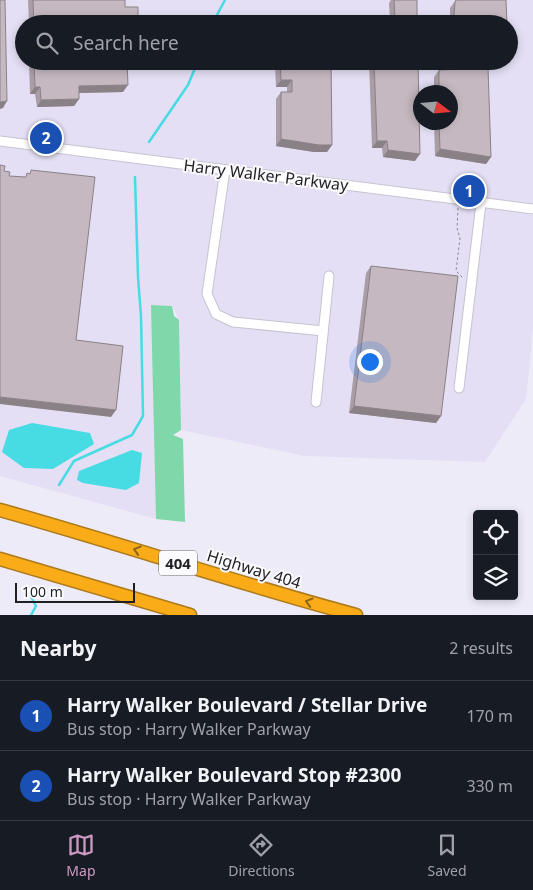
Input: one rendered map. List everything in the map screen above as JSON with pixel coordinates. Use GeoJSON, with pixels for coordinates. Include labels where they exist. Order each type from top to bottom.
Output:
{"type":"FeatureCollection","features":[{"type":"Feature","properties":{"kind":"highway","name":"Highway 404"},"geometry":{"type":"LineString","coordinates":[[0,510],[356,615]]}},
{"type":"Feature","properties":{"kind":"highway"},"geometry":{"type":"LineString","coordinates":[[4,561],[190,615]]}},
{"type":"Feature","properties":{"kind":"street","name":"Harry Walker Parkway"},"geometry":{"type":"LineString","coordinates":[[0,140],[533,209]]}},
{"type":"Feature","properties":{"kind":"street"},"geometry":{"type":"LineString","coordinates":[[225,170],[207,294],[216,314],[233,322],[323,331]]}},
{"type":"Feature","properties":{"kind":"street"},"geometry":{"type":"LineString","coordinates":[[459,388],[481,202]]}},
{"type":"Feature","properties":{"kind":"street"},"geometry":{"type":"LineString","coordinates":[[316,402],[329,276]]}},
{"type":"Feature","properties":{"kind":"path"},"geometry":{"type":"LineString","coordinates":[[459,200],[457,228],[460,238],[456,270],[471,288]]}},
{"type":"Feature","properties":{"kind":"shaded area"},"geometry":{"type":"Polygon","coordinates":[[[0,0],[533,0],[533,328],[526,399],[485,462],[305,456],[181,430],[179,320],[172,306],[152,305],[156,519],[0,476],[0,0]]]}},
{"type":"Feature","properties":{"kind":"green space"},"geometry":{"type":"Polygon","coordinates":[[[151,305],[172,306],[174,316],[179,320],[181,430],[173,435],[183,439],[185,522],[156,519],[151,305]]]}},
{"type":"Feature","properties":{"kind":"water"},"geometry":{"type":"Polygon","coordinates":[[[32,423],[90,433],[94,444],[53,469],[24,468],[2,452],[9,430],[32,423]]]}},
{"type":"Feature","properties":{"kind":"water"},"geometry":{"type":"Polygon","coordinates":[[[132,450],[142,453],[139,483],[126,490],[83,483],[77,480],[79,471],[132,450]]]}},
{"type":"Feature","properties":{"kind":"building"},"geometry":{"type":"Polygon","coordinates":[[[0,0],[5,0],[7,101],[0,102],[0,0]]]}},
{"type":"Feature","properties":{"kind":"building"},"geometry":{"type":"Polygon","coordinates":[[[33,0],[125,0],[125,7],[138,7],[138,15],[34,15],[33,0]]]}},
{"type":"Feature","properties":{"kind":"building"},"geometry":{"type":"Polygon","coordinates":[[[394,0],[417,0],[417,15],[395,15],[394,0]]]}},
{"type":"Feature","properties":{"kind":"building"},"geometry":{"type":"Polygon","coordinates":[[[456,0],[506,0],[507,15],[454,15],[456,0]]]}},
{"type":"Feature","properties":{"kind":"building"},"geometry":{"type":"Polygon","coordinates":[[[34,70],[127,70],[128,85],[79,86],[79,99],[41,100],[40,87],[35,87],[34,70]]]}},
{"type":"Feature","properties":{"kind":"building"},"geometry":{"type":"Polygon","coordinates":[[[280,70],[331,70],[332,145],[319,145],[281,139],[281,92],[292,92],[292,80],[281,80],[280,70]]]}},
{"type":"Feature","properties":{"kind":"building"},"geometry":{"type":"Polygon","coordinates":[[[374,70],[418,70],[419,85],[413,85],[413,130],[419,130],[420,154],[388,150],[387,141],[377,141],[374,70]]]}},
{"type":"Feature","properties":{"kind":"building"},"geometry":{"type":"Polygon","coordinates":[[[439,70],[488,70],[491,157],[440,149],[439,130],[458,130],[458,85],[439,85],[439,70]]]}},
{"type":"Feature","properties":{"kind":"building"},"geometry":{"type":"Polygon","coordinates":[[[0,165],[5,166],[4,171],[10,172],[9,176],[26,177],[27,173],[30,174],[31,170],[95,177],[76,340],[123,346],[116,410],[0,397],[0,165]]]}},
{"type":"Feature","properties":{"kind":"building"},"geometry":{"type":"Polygon","coordinates":[[[371,266],[458,276],[441,416],[354,406],[371,266]]]}},
{"type":"Feature","properties":{"kind":"waterway"},"geometry":{"type":"LineString","coordinates":[[217,15],[225,0]]}},
{"type":"Feature","properties":{"kind":"waterway"},"geometry":{"type":"LineString","coordinates":[[149,142],[188,85],[194,70]]}},
{"type":"Feature","properties":{"kind":"waterway"},"geometry":{"type":"LineString","coordinates":[[59,485],[74,461],[132,435],[143,416],[135,177]]}},
{"type":"Feature","properties":{"kind":"waterway"},"geometry":{"type":"LineString","coordinates":[[31,597],[36,606],[31,615]]}},
{"type":"Feature","properties":{"kind":"place","name":"Harry Walker Boulevard Stop #2300"},"geometry":{"type":"Point","coordinates":[46,138]}},
{"type":"Feature","properties":{"kind":"place","name":"Harry Walker Boulevard / Stellar Drive"},"geometry":{"type":"Point","coordinates":[469,191]}}]}
